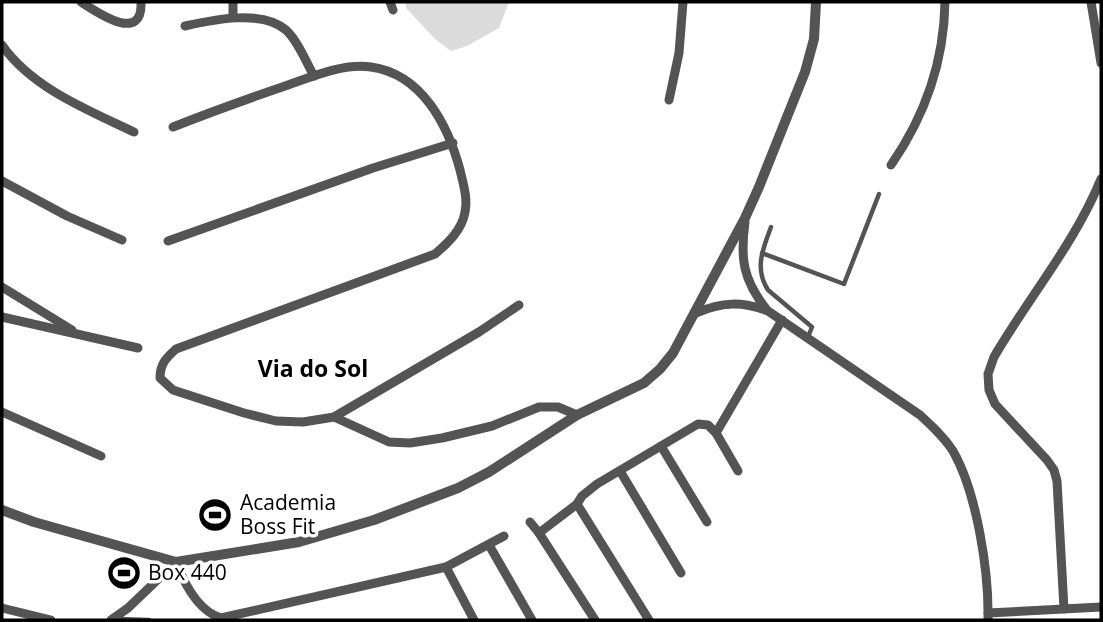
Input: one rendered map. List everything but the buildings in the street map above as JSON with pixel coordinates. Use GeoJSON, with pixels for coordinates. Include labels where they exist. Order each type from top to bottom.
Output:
{"type":"FeatureCollection","features":[{"type":"Feature","properties":{"kind":"street"},"geometry":{"type":"LineString","coordinates":[[81,2],[121,23],[134,22],[141,14],[141,2]]}},
{"type":"Feature","properties":{"kind":"street"},"geometry":{"type":"LineString","coordinates":[[233,2],[233,17]]}},
{"type":"Feature","properties":{"kind":"street"},"geometry":{"type":"LineString","coordinates":[[669,100],[679,53],[683,2]]}},
{"type":"Feature","properties":{"kind":"street"},"geometry":{"type":"LineString","coordinates":[[2,510],[34,522],[176,562],[299,542],[424,502],[489,472],[577,415],[644,383],[673,353],[745,218],[805,72],[814,39],[816,2]]}},
{"type":"Feature","properties":{"kind":"street"},"geometry":{"type":"LineString","coordinates":[[891,165],[919,119],[936,72],[945,31],[946,2]]}},
{"type":"Feature","properties":{"kind":"street"},"geometry":{"type":"LineString","coordinates":[[1091,2],[1101,63]]}},
{"type":"Feature","properties":{"kind":"street"},"geometry":{"type":"LineString","coordinates":[[185,26],[233,17],[265,20],[287,31],[314,76]]}},
{"type":"Feature","properties":{"kind":"street"},"geometry":{"type":"LineString","coordinates":[[2,45],[10,57],[34,78],[65,98],[134,132]]}},
{"type":"Feature","properties":{"kind":"street"},"geometry":{"type":"LineString","coordinates":[[173,127],[314,76],[351,67],[369,66],[391,71],[412,84],[431,104],[453,143],[465,189],[466,211],[449,243],[435,254],[176,349],[166,358],[160,369],[160,378],[173,390],[276,421],[303,422],[334,417],[479,332],[519,305]]}},
{"type":"Feature","properties":{"kind":"street"},"geometry":{"type":"LineString","coordinates":[[168,241],[373,168],[453,143]]}},
{"type":"Feature","properties":{"kind":"street"},"geometry":{"type":"LineString","coordinates":[[1064,609],[1059,497],[1054,470],[995,404],[989,390],[988,374],[994,357],[1091,203],[1101,179]]}},
{"type":"Feature","properties":{"kind":"street"},"geometry":{"type":"LineString","coordinates":[[2,181],[67,216],[122,240]]}},
{"type":"Feature","properties":{"kind":"street"},"geometry":{"type":"LineString","coordinates":[[745,218],[744,269],[755,295],[768,311]]}},
{"type":"Feature","properties":{"kind":"street"},"geometry":{"type":"LineString","coordinates":[[2,287],[81,335]]}},
{"type":"Feature","properties":{"kind":"street"},"geometry":{"type":"LineString","coordinates":[[696,313],[726,303],[741,303],[768,311],[920,415],[939,432],[953,452],[970,497],[980,536],[988,617],[1101,607]]}},
{"type":"Feature","properties":{"kind":"street"},"geometry":{"type":"LineString","coordinates":[[2,317],[138,348]]}},
{"type":"Feature","properties":{"kind":"street"},"geometry":{"type":"LineString","coordinates":[[716,433],[782,320]]}},
{"type":"Feature","properties":{"kind":"street"},"geometry":{"type":"LineString","coordinates":[[334,417],[381,439],[410,443],[492,426],[539,407],[558,407],[577,415]]}},
{"type":"Feature","properties":{"kind":"street"},"geometry":{"type":"LineString","coordinates":[[2,412],[101,456]]}},
{"type":"Feature","properties":{"kind":"street"},"geometry":{"type":"LineString","coordinates":[[539,533],[576,504],[589,490],[698,424],[708,425],[716,433],[738,471]]}},
{"type":"Feature","properties":{"kind":"street"},"geometry":{"type":"LineString","coordinates":[[661,446],[707,522]]}},
{"type":"Feature","properties":{"kind":"street"},"geometry":{"type":"LineString","coordinates":[[620,471],[681,573]]}},
{"type":"Feature","properties":{"kind":"street"},"geometry":{"type":"LineString","coordinates":[[576,504],[649,620]]}},
{"type":"Feature","properties":{"kind":"street"},"geometry":{"type":"LineString","coordinates":[[530,522],[595,620]]}},
{"type":"Feature","properties":{"kind":"street"},"geometry":{"type":"LineString","coordinates":[[176,562],[183,579],[205,610],[221,618],[446,567],[504,536]]}},
{"type":"Feature","properties":{"kind":"street"},"geometry":{"type":"LineString","coordinates":[[489,545],[532,620]]}},
{"type":"Feature","properties":{"kind":"street"},"geometry":{"type":"LineString","coordinates":[[113,620],[176,562]]}},
{"type":"Feature","properties":{"kind":"street"},"geometry":{"type":"LineString","coordinates":[[446,567],[474,620]]}},
{"type":"Feature","properties":{"kind":"street"},"geometry":{"type":"LineString","coordinates":[[2,608],[51,620]]}},
{"type":"Feature","properties":{"kind":"lane"},"geometry":{"type":"LineString","coordinates":[[762,253],[844,284],[879,194]]}},
{"type":"Feature","properties":{"kind":"lane"},"geometry":{"type":"LineString","coordinates":[[771,227],[759,264],[763,283],[812,327],[808,338]]}},
{"type":"Feature","properties":{"kind":"lane"},"geometry":{"type":"LineString","coordinates":[[113,620],[149,620]]}},
{"type":"Feature","properties":{"kind":"shaded area"},"geometry":{"type":"Polygon","coordinates":[[[405,2],[509,2],[499,28],[467,46],[451,51],[435,39],[406,8],[405,2]]]}},
{"type":"Feature","properties":{"kind":"place","name":"Academia Boss Fit"},"geometry":{"type":"Point","coordinates":[215,515]}},
{"type":"Feature","properties":{"kind":"place","name":"Box 440"},"geometry":{"type":"Point","coordinates":[124,573]}},
{"type":"Feature","properties":{"kind":"district","name":"Via do Sol"},"geometry":{"type":"Point","coordinates":[313,369]}}]}
